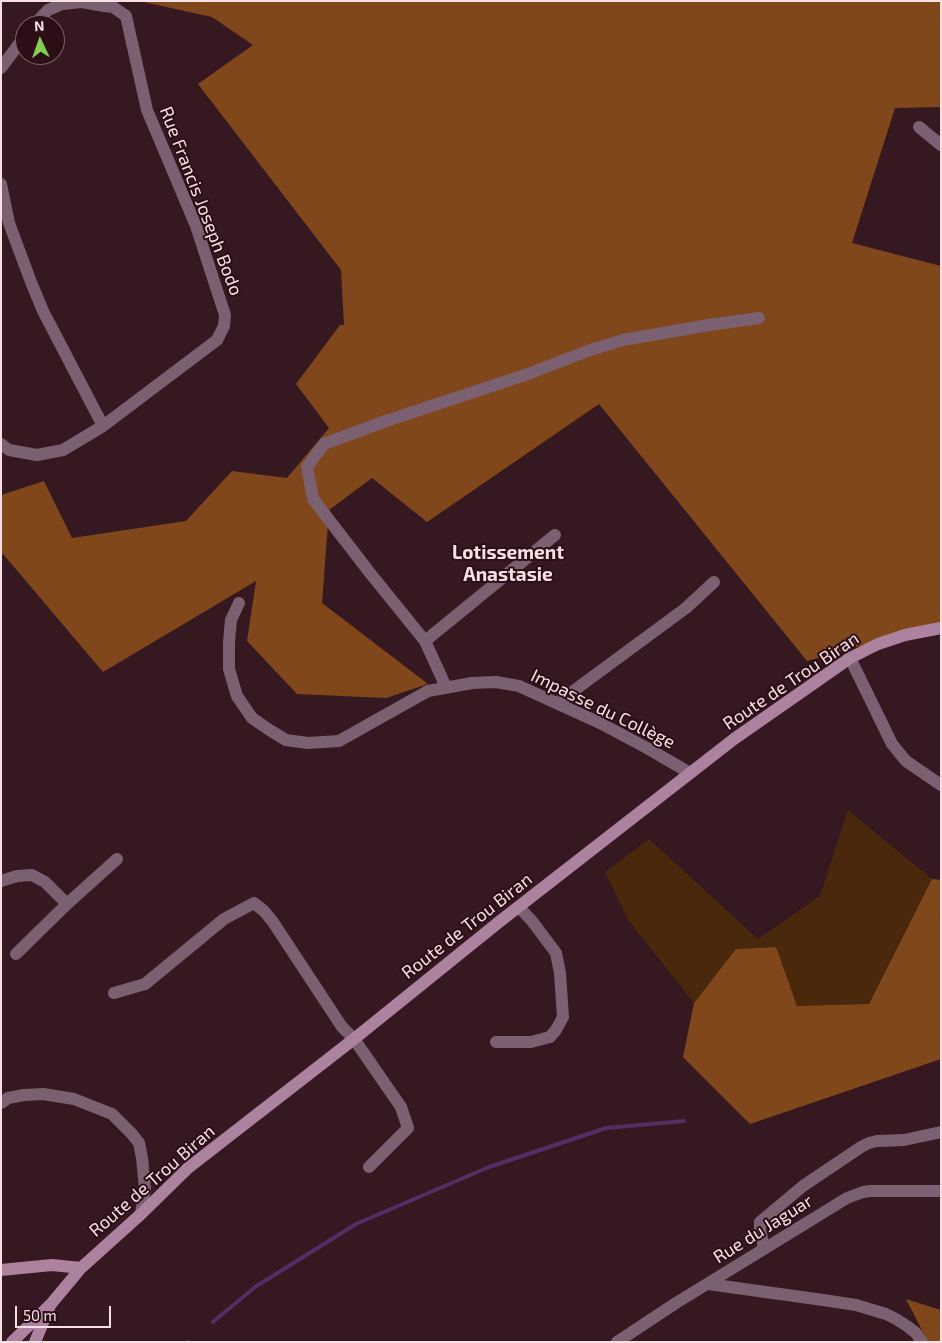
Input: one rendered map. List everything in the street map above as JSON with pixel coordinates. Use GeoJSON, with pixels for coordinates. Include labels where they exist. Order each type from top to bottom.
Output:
{"type":"FeatureCollection","features":[{"type":"Feature","properties":{"kind":"main road","name":"Route de Trou Biran"},"geometry":{"type":"LineString","coordinates":[[12,1342],[50,1304],[81,1268],[141,1214],[188,1168],[734,739],[850,658],[878,644],[905,635],[941,628]]}},
{"type":"Feature","properties":{"kind":"main road"},"geometry":{"type":"LineString","coordinates":[[1,1270],[52,1265],[81,1268]]}},
{"type":"Feature","properties":{"kind":"main road","name":"Route de Trou Biran"},"geometry":{"type":"LineString","coordinates":[[36,1342],[50,1304]]}},
{"type":"Feature","properties":{"kind":"street","name":"Rue Francis Joseph Bodo"},"geometry":{"type":"LineString","coordinates":[[1,444],[9,450],[37,454],[63,450],[103,426],[217,340],[224,326],[225,315],[196,226],[147,110],[126,16],[113,6],[82,2],[62,4],[48,10],[43,15]]}},
{"type":"Feature","properties":{"kind":"street"},"geometry":{"type":"LineString","coordinates":[[1,68],[15,49]]}},
{"type":"Feature","properties":{"kind":"street"},"geometry":{"type":"LineString","coordinates":[[919,127],[941,145]]}},
{"type":"Feature","properties":{"kind":"street"},"geometry":{"type":"LineString","coordinates":[[1,184],[9,223],[30,282],[43,311],[103,426]]}},
{"type":"Feature","properties":{"kind":"street"},"geometry":{"type":"LineString","coordinates":[[446,687],[425,641],[312,499],[307,468],[324,444],[623,340],[759,318]]}},
{"type":"Feature","properties":{"kind":"street"},"geometry":{"type":"LineString","coordinates":[[425,641],[555,535]]}},
{"type":"Feature","properties":{"kind":"street"},"geometry":{"type":"LineString","coordinates":[[558,704],[686,608],[714,582]]}},
{"type":"Feature","properties":{"kind":"street","name":"Impasse du Collège"},"geometry":{"type":"LineString","coordinates":[[239,603],[231,620],[229,642],[229,669],[237,696],[252,718],[286,740],[308,743],[339,741],[428,691],[472,683],[496,682],[519,686],[600,723],[690,774]]}},
{"type":"Feature","properties":{"kind":"street"},"geometry":{"type":"LineString","coordinates":[[850,658],[892,744],[906,761],[941,785]]}},
{"type":"Feature","properties":{"kind":"street"},"geometry":{"type":"LineString","coordinates":[[16,954],[117,859]]}},
{"type":"Feature","properties":{"kind":"street"},"geometry":{"type":"LineString","coordinates":[[1,881],[17,876],[32,875],[45,882],[67,904]]}},
{"type":"Feature","properties":{"kind":"street"},"geometry":{"type":"LineString","coordinates":[[114,993],[145,984],[224,919],[254,903],[273,922],[342,1027],[354,1039],[401,1107],[408,1128],[369,1167]]}},
{"type":"Feature","properties":{"kind":"street"},"geometry":{"type":"LineString","coordinates":[[496,1042],[544,1040],[550,1037],[556,1030],[563,1017],[556,954],[532,921],[519,907]]}},
{"type":"Feature","properties":{"kind":"street"},"geometry":{"type":"LineString","coordinates":[[1,1103],[8,1098],[43,1094],[74,1100],[112,1114],[139,1143],[145,1189],[141,1214]]}},
{"type":"Feature","properties":{"kind":"street"},"geometry":{"type":"LineString","coordinates":[[764,1249],[760,1222],[803,1186],[861,1147],[877,1141],[904,1140],[941,1132]]}},
{"type":"Feature","properties":{"kind":"street","name":"Rue du Jaguar"},"geometry":{"type":"LineString","coordinates":[[617,1342],[676,1303],[847,1198],[863,1192],[941,1191]]}},
{"type":"Feature","properties":{"kind":"street"},"geometry":{"type":"LineString","coordinates":[[708,1284],[823,1300],[886,1314],[907,1326],[922,1342]]}},
{"type":"Feature","properties":{"kind":"shaded area"},"geometry":{"type":"Polygon","coordinates":[[[139,1],[941,1],[941,107],[895,108],[852,243],[941,266],[941,623],[807,661],[599,404],[427,522],[372,478],[329,510],[322,603],[428,684],[386,698],[297,694],[247,641],[256,581],[103,672],[3,554],[1,555],[1,495],[44,481],[72,538],[186,521],[232,471],[287,478],[329,428],[296,384],[340,325],[344,325],[341,270],[198,84],[253,45],[212,17],[139,1]]]}},
{"type":"Feature","properties":{"kind":"shaded area"},"geometry":{"type":"Polygon","coordinates":[[[848,810],[932,879],[869,1004],[797,1006],[775,947],[736,949],[694,1003],[628,920],[605,872],[649,839],[758,939],[820,896],[848,810]]]}},
{"type":"Feature","properties":{"kind":"shaded area"},"geometry":{"type":"Polygon","coordinates":[[[932,879],[941,880],[941,1059],[750,1124],[683,1057],[694,1003],[736,949],[776,947],[797,1006],[869,1004],[932,879]]]}},
{"type":"Feature","properties":{"kind":"shaded area"},"geometry":{"type":"Polygon","coordinates":[[[906,1299],[941,1310],[941,1342],[928,1342],[906,1299]]]}},
{"type":"Feature","properties":{"kind":"waterway"},"geometry":{"type":"LineString","coordinates":[[213,1322],[255,1287],[356,1224],[489,1167],[606,1128],[684,1121]]}},
{"type":"Feature","properties":{"kind":"district","name":"Lotissement Anastasie"},"geometry":{"type":"Point","coordinates":[508,564]}}]}
